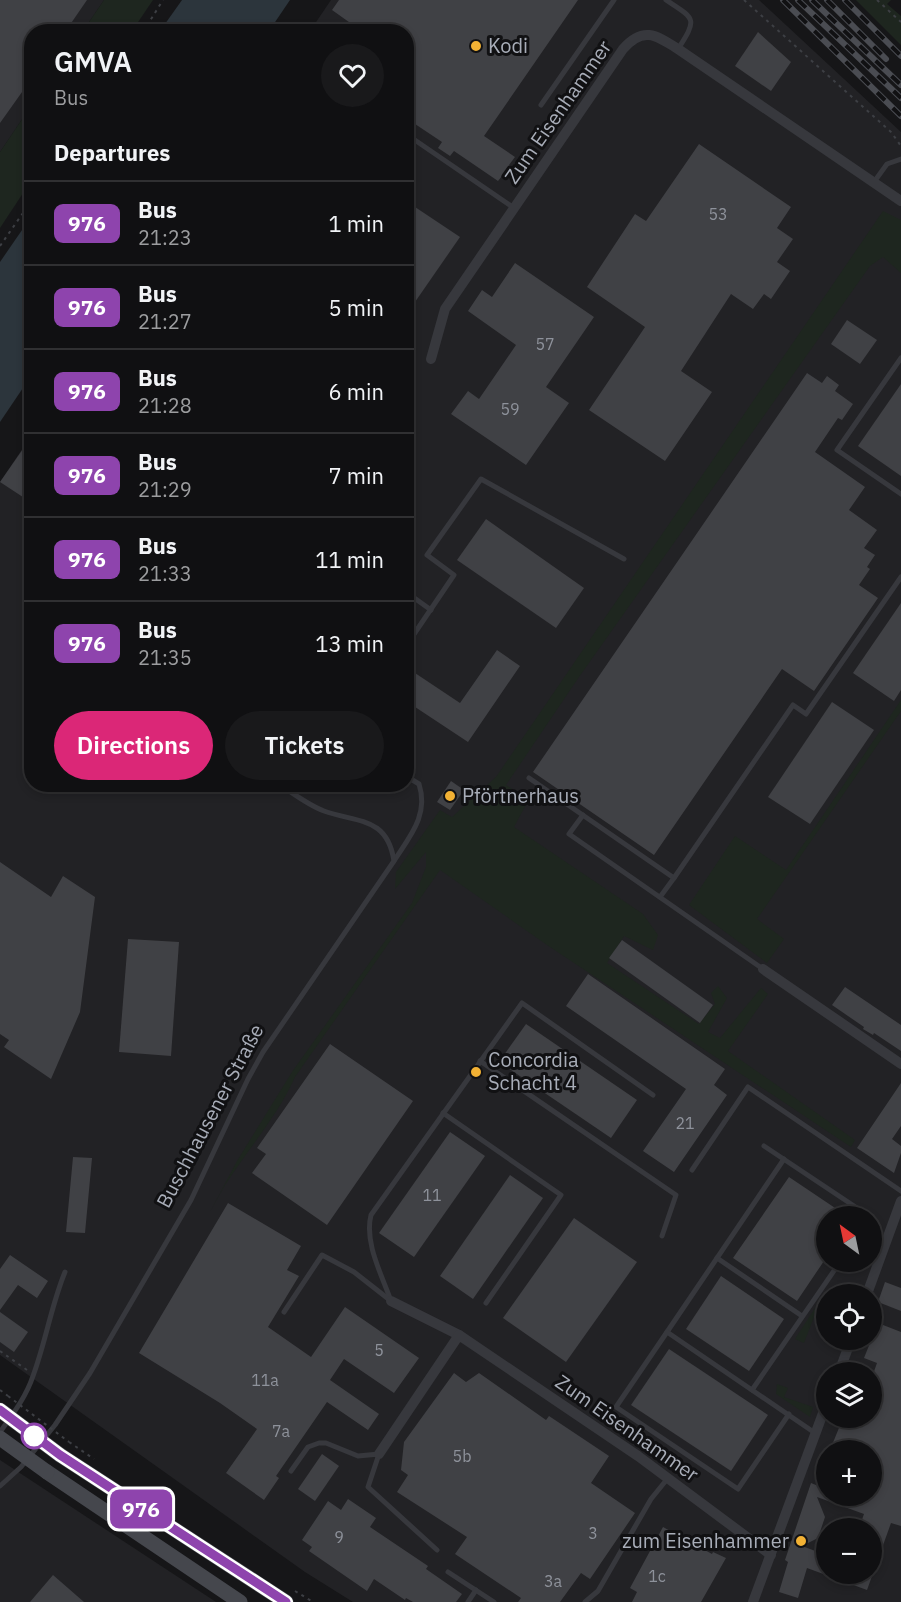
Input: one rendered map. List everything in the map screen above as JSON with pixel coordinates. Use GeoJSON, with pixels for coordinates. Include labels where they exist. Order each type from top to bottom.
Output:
{"type":"FeatureCollection","features":[{"type":"Feature","properties":{"kind":"main road"},"geometry":{"type":"LineString","coordinates":[[4,1403],[64,1448],[286,1602]]}},
{"type":"Feature","properties":{"kind":"main road"},"geometry":{"type":"LineString","coordinates":[[0,1438],[240,1602]]}},
{"type":"Feature","properties":{"kind":"street","name":"Zum Eisenhammer"},"geometry":{"type":"LineString","coordinates":[[431,359],[445,309],[628,43],[640,35],[648,34],[678,49],[832,149],[857,167],[873,183],[901,201]]}},
{"type":"Feature","properties":{"kind":"street"},"geometry":{"type":"LineString","coordinates":[[764,969],[901,1064]]}},
{"type":"Feature","properties":{"kind":"street"},"geometry":{"type":"LineString","coordinates":[[871,1284],[901,1201]]}},
{"type":"Feature","properties":{"kind":"street","name":"Zum Eisenhammer"},"geometry":{"type":"LineString","coordinates":[[391,1301],[459,1335],[668,1478],[771,1555]]}},
{"type":"Feature","properties":{"kind":"street"},"geometry":{"type":"LineString","coordinates":[[379,1454],[459,1335]]}},
{"type":"Feature","properties":{"kind":"street"},"geometry":{"type":"LineString","coordinates":[[753,1602],[817,1428]]}},
{"type":"Feature","properties":{"kind":"lane"},"geometry":{"type":"LineString","coordinates":[[542,105],[614,0]]}},
{"type":"Feature","properties":{"kind":"lane"},"geometry":{"type":"LineString","coordinates":[[666,0],[689,15],[691,21],[691,27],[678,49]]}},
{"type":"Feature","properties":{"kind":"lane"},"geometry":{"type":"LineString","coordinates":[[414,139],[514,208]]}},
{"type":"Feature","properties":{"kind":"lane"},"geometry":{"type":"LineString","coordinates":[[873,183],[887,164],[901,159]]}},
{"type":"Feature","properties":{"kind":"lane"},"geometry":{"type":"LineString","coordinates":[[901,358],[837,450],[901,494]]}},
{"type":"Feature","properties":{"kind":"lane"},"geometry":{"type":"LineString","coordinates":[[414,634],[454,576],[427,555],[481,479],[624,560]]}},
{"type":"Feature","properties":{"kind":"lane"},"geometry":{"type":"LineString","coordinates":[[660,897],[793,705],[806,714],[901,577]]}},
{"type":"Feature","properties":{"kind":"lane"},"geometry":{"type":"LineString","coordinates":[[414,598],[431,610]]}},
{"type":"Feature","properties":{"kind":"lane"},"geometry":{"type":"LineString","coordinates":[[529,778],[674,878]]}},
{"type":"Feature","properties":{"kind":"lane","name":"Buschhausener Straße"},"geometry":{"type":"LineString","coordinates":[[0,1486],[21,1467],[55,1425],[90,1373],[191,1200],[239,1096],[263,1053],[394,861],[415,826],[423,803],[419,784],[414,781]]}},
{"type":"Feature","properties":{"kind":"lane"},"geometry":{"type":"LineString","coordinates":[[292,792],[316,807],[362,820],[377,827],[388,838],[394,861]]}},
{"type":"Feature","properties":{"kind":"lane"},"geometry":{"type":"LineString","coordinates":[[583,814],[569,834],[764,969]]}},
{"type":"Feature","properties":{"kind":"lane"},"geometry":{"type":"LineString","coordinates":[[391,1301],[369,1239],[368,1226],[371,1215],[522,1003],[653,1095]]}},
{"type":"Feature","properties":{"kind":"lane"},"geometry":{"type":"LineString","coordinates":[[480,1061],[676,1195],[662,1236]]}},
{"type":"Feature","properties":{"kind":"lane"},"geometry":{"type":"LineString","coordinates":[[692,1170],[748,1088],[901,1191]]}},
{"type":"Feature","properties":{"kind":"lane"},"geometry":{"type":"LineString","coordinates":[[443,1113],[561,1195],[486,1303]]}},
{"type":"Feature","properties":{"kind":"lane"},"geometry":{"type":"LineString","coordinates":[[764,1146],[854,1206]]}},
{"type":"Feature","properties":{"kind":"lane"},"geometry":{"type":"LineString","coordinates":[[784,1159],[616,1407],[738,1489],[789,1414]]}},
{"type":"Feature","properties":{"kind":"lane"},"geometry":{"type":"LineString","coordinates":[[285,1312],[322,1255],[354,1272],[391,1301]]}},
{"type":"Feature","properties":{"kind":"lane"},"geometry":{"type":"LineString","coordinates":[[717,1258],[802,1316]]}},
{"type":"Feature","properties":{"kind":"lane"},"geometry":{"type":"LineString","coordinates":[[0,1432],[22,1400],[34,1375],[55,1296],[65,1272]]}},
{"type":"Feature","properties":{"kind":"lane"},"geometry":{"type":"LineString","coordinates":[[753,1390],[833,1272]]}},
{"type":"Feature","properties":{"kind":"lane"},"geometry":{"type":"LineString","coordinates":[[667,1332],[816,1432]]}},
{"type":"Feature","properties":{"kind":"lane"},"geometry":{"type":"LineString","coordinates":[[291,1471],[308,1447],[319,1443],[326,1443],[358,1456],[379,1454],[368,1487],[437,1550]]}},
{"type":"Feature","properties":{"kind":"lane"},"geometry":{"type":"LineString","coordinates":[[585,1602],[598,1591],[651,1499],[668,1478]]}},
{"type":"Feature","properties":{"kind":"lane"},"geometry":{"type":"LineString","coordinates":[[447,1572],[494,1602]]}},
{"type":"Feature","properties":{"kind":"lane"},"geometry":{"type":"LineString","coordinates":[[468,1602],[476,1590]]}},
{"type":"Feature","properties":{"kind":"path"},"geometry":{"type":"LineString","coordinates":[[148,24],[163,0]]}},
{"type":"Feature","properties":{"kind":"path"},"geometry":{"type":"LineString","coordinates":[[744,0],[891,132],[901,146]]}},
{"type":"Feature","properties":{"kind":"path"},"geometry":{"type":"LineString","coordinates":[[877,0],[901,22]]}},
{"type":"Feature","properties":{"kind":"path"},"geometry":{"type":"LineString","coordinates":[[0,246],[24,212]]}},
{"type":"Feature","properties":{"kind":"path"},"geometry":{"type":"LineString","coordinates":[[0,1351],[34,1375]]}},
{"type":"Feature","properties":{"kind":"path"},"geometry":{"type":"LineString","coordinates":[[0,1390],[4,1403],[64,1448]]}},
{"type":"Feature","properties":{"kind":"shaded area"},"geometry":{"type":"Polygon","coordinates":[[[0,0],[104,0],[88,24],[24,24],[24,116],[0,152],[0,0]]]}},
{"type":"Feature","properties":{"kind":"shaded area"},"geometry":{"type":"Polygon","coordinates":[[[104,0],[153,0],[137,24],[88,24],[104,0]]]}},
{"type":"Feature","properties":{"kind":"shaded area"},"geometry":{"type":"Polygon","coordinates":[[[182,0],[290,0],[274,24],[165,24],[182,0]]]}},
{"type":"Feature","properties":{"kind":"shaded area"},"geometry":{"type":"Polygon","coordinates":[[[331,0],[759,0],[901,132],[901,1602],[353,1602],[305,1572],[0,1355],[0,482],[24,446],[24,792],[414,792],[414,24],[315,24],[331,0]]]}},
{"type":"Feature","properties":{"kind":"shaded area"},"geometry":{"type":"Polygon","coordinates":[[[856,0],[891,0],[887,4],[901,16],[901,45],[856,0]]]}},
{"type":"Feature","properties":{"kind":"shaded area"},"geometry":{"type":"Polygon","coordinates":[[[24,116],[24,192],[0,228],[0,152],[24,116]]]}},
{"type":"Feature","properties":{"kind":"shaded area"},"geometry":{"type":"Polygon","coordinates":[[[883,211],[901,220],[901,273],[883,257],[870,266],[579,677],[506,785],[529,799],[514,827],[643,914],[658,935],[653,950],[624,936],[607,963],[699,1024],[715,1004],[711,993],[718,986],[727,998],[708,1032],[720,1038],[761,988],[768,994],[728,1051],[855,1140],[851,1147],[547,945],[440,870],[295,1077],[274,1115],[228,1180],[210,1212],[237,1161],[292,1072],[412,903],[426,867],[426,852],[395,889],[396,872],[440,810],[452,817],[496,777],[883,211]]]}},
{"type":"Feature","properties":{"kind":"shaded area"},"geometry":{"type":"Polygon","coordinates":[[[24,227],[24,386],[0,422],[0,262],[24,227]]]}},
{"type":"Feature","properties":{"kind":"shaded area"},"geometry":{"type":"Polygon","coordinates":[[[901,700],[901,711],[757,919],[784,939],[767,963],[689,905],[735,836],[786,870],[901,700]]]}},
{"type":"Feature","properties":{"kind":"shaded area"},"geometry":{"type":"Polygon","coordinates":[[[816,1306],[804,1343],[795,1339],[816,1306]]]}},
{"type":"Feature","properties":{"kind":"shaded area"},"geometry":{"type":"Polygon","coordinates":[[[777,1384],[788,1388],[784,1397],[813,1407],[810,1417],[776,1394],[777,1384]]]}},
{"type":"Feature","properties":{"kind":"shaded area"},"geometry":{"type":"Polygon","coordinates":[[[0,1460],[216,1602],[0,1602],[0,1460]]]}},
{"type":"Feature","properties":{"kind":"building"},"geometry":{"type":"Polygon","coordinates":[[[0,0],[87,0],[70,24],[24,24],[24,89],[0,123],[0,0]]]}},
{"type":"Feature","properties":{"kind":"building","name":"Kodi"},"geometry":{"type":"Polygon","coordinates":[[[339,0],[578,0],[484,136],[515,157],[509,165],[514,168],[506,179],[502,176],[498,181],[454,151],[450,156],[438,148],[442,142],[414,123],[414,24],[352,24],[332,10],[339,0]]]}},
{"type":"Feature","properties":{"kind":"building"},"geometry":{"type":"Polygon","coordinates":[[[758,32],[791,62],[771,91],[735,66],[758,32]]]}},
{"type":"Feature","properties":{"kind":"building"},"geometry":{"type":"Polygon","coordinates":[[[699,144],[791,207],[777,228],[793,239],[777,262],[790,271],[771,299],[764,294],[753,309],[731,294],[681,371],[712,392],[665,461],[589,410],[645,327],[587,287],[635,214],[646,221],[699,144]]]}},
{"type":"Feature","properties":{"kind":"building"},"geometry":{"type":"Polygon","coordinates":[[[414,206],[460,237],[414,303],[414,206]]]}},
{"type":"Feature","properties":{"kind":"building"},"geometry":{"type":"Polygon","coordinates":[[[515,263],[594,317],[546,387],[569,403],[526,465],[451,414],[468,391],[479,399],[516,345],[468,311],[482,290],[492,297],[515,263]]]}},
{"type":"Feature","properties":{"kind":"building"},"geometry":{"type":"Polygon","coordinates":[[[847,320],[877,340],[860,364],[831,344],[847,320]]]}},
{"type":"Feature","properties":{"kind":"building"},"geometry":{"type":"Polygon","coordinates":[[[807,373],[822,383],[827,376],[839,385],[835,391],[853,404],[842,420],[838,418],[815,452],[865,487],[849,510],[877,530],[864,548],[875,555],[867,567],[870,569],[859,585],[878,598],[814,691],[782,669],[654,855],[533,772],[807,373]]]}},
{"type":"Feature","properties":{"kind":"building"},"geometry":{"type":"Polygon","coordinates":[[[901,384],[901,476],[858,446],[901,384]]]}},
{"type":"Feature","properties":{"kind":"building"},"geometry":{"type":"Polygon","coordinates":[[[24,448],[24,498],[0,482],[24,448]]]}},
{"type":"Feature","properties":{"kind":"building"},"geometry":{"type":"Polygon","coordinates":[[[486,519],[584,588],[556,628],[457,560],[486,519]]]}},
{"type":"Feature","properties":{"kind":"building"},"geometry":{"type":"Polygon","coordinates":[[[901,603],[901,690],[894,701],[853,673],[901,603]]]}},
{"type":"Feature","properties":{"kind":"building"},"geometry":{"type":"Polygon","coordinates":[[[497,650],[520,666],[468,742],[414,706],[414,672],[460,703],[497,650]]]}},
{"type":"Feature","properties":{"kind":"building"},"geometry":{"type":"Polygon","coordinates":[[[832,702],[874,730],[810,824],[768,797],[832,702]]]}},
{"type":"Feature","properties":{"kind":"building","name":"Pförtnerhaus"},"geometry":{"type":"Polygon","coordinates":[[[451,781],[464,790],[450,810],[437,802],[451,781]]]}},
{"type":"Feature","properties":{"kind":"building"},"geometry":{"type":"Polygon","coordinates":[[[0,862],[51,897],[63,876],[95,897],[80,1012],[51,1079],[4,1047],[9,1040],[0,1034],[0,862]]]}},
{"type":"Feature","properties":{"kind":"building"},"geometry":{"type":"Polygon","coordinates":[[[128,939],[179,942],[171,1056],[119,1052],[128,939]]]}},
{"type":"Feature","properties":{"kind":"building"},"geometry":{"type":"Polygon","coordinates":[[[622,940],[713,1005],[700,1023],[609,958],[622,940]]]}},
{"type":"Feature","properties":{"kind":"building"},"geometry":{"type":"Polygon","coordinates":[[[588,974],[725,1069],[714,1085],[727,1095],[674,1172],[643,1151],[686,1089],[566,1006],[588,974]]]}},
{"type":"Feature","properties":{"kind":"building"},"geometry":{"type":"Polygon","coordinates":[[[845,987],[901,1025],[901,1051],[874,1033],[873,1035],[863,1029],[864,1027],[832,1005],[845,987]]]}},
{"type":"Feature","properties":{"kind":"building"},"geometry":{"type":"Polygon","coordinates":[[[526,1024],[637,1100],[611,1138],[499,1062],[526,1024]]]}},
{"type":"Feature","properties":{"kind":"building"},"geometry":{"type":"Polygon","coordinates":[[[330,1044],[413,1101],[327,1225],[252,1173],[266,1154],[257,1148],[330,1044]]]}},
{"type":"Feature","properties":{"kind":"building"},"geometry":{"type":"Polygon","coordinates":[[[901,1083],[901,1126],[892,1139],[901,1146],[901,1153],[894,1173],[857,1148],[901,1083]]]}},
{"type":"Feature","properties":{"kind":"building"},"geometry":{"type":"Polygon","coordinates":[[[450,1132],[485,1156],[414,1257],[379,1233],[450,1132]]]}},
{"type":"Feature","properties":{"kind":"building"},"geometry":{"type":"Polygon","coordinates":[[[73,1157],[92,1158],[85,1233],[66,1232],[73,1157]]]}},
{"type":"Feature","properties":{"kind":"building"},"geometry":{"type":"Polygon","coordinates":[[[510,1175],[543,1198],[473,1299],[440,1276],[510,1175]]]}},
{"type":"Feature","properties":{"kind":"building"},"geometry":{"type":"Polygon","coordinates":[[[789,1177],[832,1206],[816,1206],[817,1272],[797,1301],[733,1258],[789,1177]]]}},
{"type":"Feature","properties":{"kind":"building"},"geometry":{"type":"Polygon","coordinates":[[[228,1203],[301,1246],[287,1270],[299,1276],[268,1327],[311,1357],[345,1307],[419,1358],[394,1393],[344,1359],[330,1380],[379,1414],[368,1430],[327,1402],[276,1476],[279,1478],[264,1500],[226,1473],[257,1429],[220,1403],[139,1353],[228,1203]]]}},
{"type":"Feature","properties":{"kind":"building"},"geometry":{"type":"Polygon","coordinates":[[[574,1218],[637,1262],[566,1362],[503,1318],[574,1218]]]}},
{"type":"Feature","properties":{"kind":"building"},"geometry":{"type":"Polygon","coordinates":[[[10,1255],[48,1281],[37,1298],[18,1285],[0,1310],[0,1269],[10,1255]]]}},
{"type":"Feature","properties":{"kind":"building"},"geometry":{"type":"Polygon","coordinates":[[[721,1276],[784,1319],[749,1371],[686,1329],[721,1276]]]}},
{"type":"Feature","properties":{"kind":"building"},"geometry":{"type":"Polygon","coordinates":[[[885,1282],[901,1288],[901,1311],[882,1304],[885,1282]]]}},
{"type":"Feature","properties":{"kind":"building"},"geometry":{"type":"Polygon","coordinates":[[[0,1312],[28,1332],[14,1352],[0,1342],[0,1312]]]}},
{"type":"Feature","properties":{"kind":"building"},"geometry":{"type":"Polygon","coordinates":[[[882,1325],[901,1332],[901,1526],[891,1523],[882,1548],[882,1518],[863,1518],[864,1514],[842,1506],[882,1506],[882,1440],[834,1440],[839,1428],[882,1428],[882,1362],[864,1358],[867,1350],[882,1350],[882,1325]]]}},
{"type":"Feature","properties":{"kind":"building"},"geometry":{"type":"Polygon","coordinates":[[[669,1349],[768,1415],[731,1471],[631,1405],[669,1349]]]}},
{"type":"Feature","properties":{"kind":"building"},"geometry":{"type":"Polygon","coordinates":[[[454,1373],[466,1382],[479,1373],[546,1420],[549,1416],[609,1456],[591,1483],[635,1513],[590,1579],[581,1573],[560,1602],[518,1602],[521,1598],[455,1554],[467,1537],[397,1492],[408,1475],[401,1470],[404,1442],[454,1373]]]}},
{"type":"Feature","properties":{"kind":"building"},"geometry":{"type":"Polygon","coordinates":[[[322,1454],[339,1466],[315,1501],[298,1489],[322,1454]]]}},
{"type":"Feature","properties":{"kind":"building"},"geometry":{"type":"Polygon","coordinates":[[[811,1483],[816,1485],[816,1506],[821,1506],[825,1517],[816,1518],[816,1539],[802,1546],[816,1551],[816,1571],[807,1568],[798,1598],[779,1592],[788,1562],[785,1560],[811,1483]]]}},
{"type":"Feature","properties":{"kind":"building"},"geometry":{"type":"Polygon","coordinates":[[[348,1499],[376,1518],[370,1527],[428,1566],[426,1569],[462,1594],[456,1602],[413,1602],[406,1598],[405,1600],[374,1579],[367,1591],[309,1551],[312,1547],[302,1540],[328,1501],[341,1510],[348,1499]]]}},
{"type":"Feature","properties":{"kind":"building"},"geometry":{"type":"Polygon","coordinates":[[[663,1527],[712,1554],[713,1552],[726,1558],[701,1602],[632,1602],[637,1592],[630,1588],[663,1527]]]}},
{"type":"Feature","properties":{"kind":"building"},"geometry":{"type":"Polygon","coordinates":[[[53,1575],[84,1602],[30,1602],[53,1575]]]}},
{"type":"Feature","properties":{"kind":"building"},"geometry":{"type":"Polygon","coordinates":[[[851,1584],[869,1584],[867,1590],[851,1584]]]}},
{"type":"Feature","properties":{"kind":"railway"},"geometry":{"type":"LineString","coordinates":[[783,0],[901,116]]}},
{"type":"Feature","properties":{"kind":"railway"},"geometry":{"type":"LineString","coordinates":[[798,0],[901,98]]}},
{"type":"Feature","properties":{"kind":"railway"},"geometry":{"type":"LineString","coordinates":[[812,0],[901,85]]}},
{"type":"Feature","properties":{"kind":"railway"},"geometry":{"type":"LineString","coordinates":[[827,0],[886,59]]}},
{"type":"Feature","properties":{"kind":"railway"},"geometry":{"type":"LineString","coordinates":[[845,0],[901,56]]}},
{"type":"Feature","properties":{"kind":"bus line","name":"976"},"geometry":{"type":"LineString","coordinates":[[0,1410],[60,1455],[286,1602]]}},
{"type":"Feature","properties":{"kind":"place","name":"Kodi"},"geometry":{"type":"Point","coordinates":[476,46]}},
{"type":"Feature","properties":{"kind":"place","name":"Pförtnerhaus"},"geometry":{"type":"Point","coordinates":[450,796]}},
{"type":"Feature","properties":{"kind":"place","name":"Concordia Schacht 4"},"geometry":{"type":"Point","coordinates":[476,1072]}},
{"type":"Feature","properties":{"kind":"place","name":"zum Eisenhammer"},"geometry":{"type":"Point","coordinates":[801,1541]}}]}
